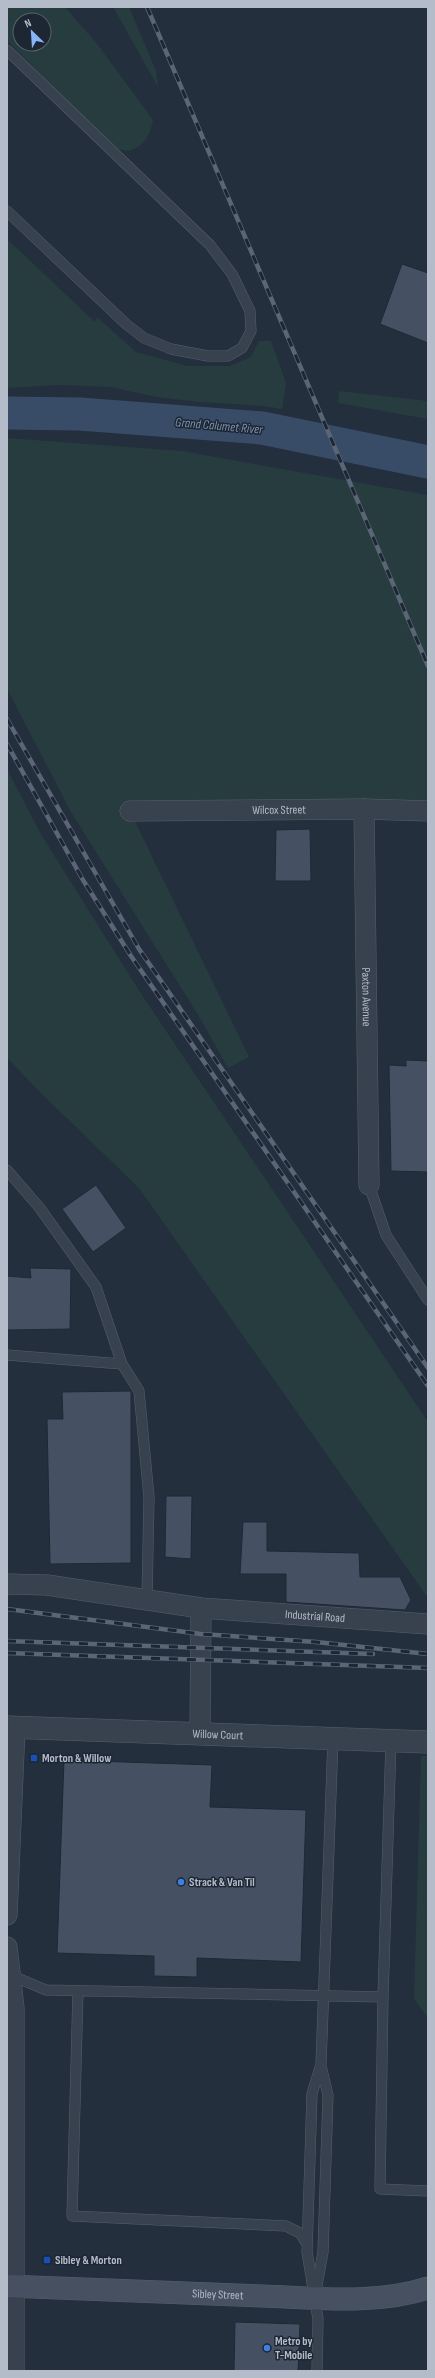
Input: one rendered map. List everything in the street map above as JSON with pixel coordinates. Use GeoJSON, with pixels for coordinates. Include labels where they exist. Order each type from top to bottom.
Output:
{"type":"FeatureCollection","features":[{"type":"Feature","properties":{"kind":"main road","name":"Sibley Street"},"geometry":{"type":"LineString","coordinates":[[10,2286],[315,2298],[375,2298],[406,2295],[428,2288]]}},
{"type":"Feature","properties":{"kind":"street","name":"Wilcox Street"},"geometry":{"type":"LineString","coordinates":[[130,811],[364,809],[428,811]]}},
{"type":"Feature","properties":{"kind":"street","name":"Paxton Avenue"},"geometry":{"type":"LineString","coordinates":[[364,809],[369,1185]]}},
{"type":"Feature","properties":{"kind":"street","name":"Industrial Road"},"geometry":{"type":"LineString","coordinates":[[7,1584],[47,1585],[201,1608],[428,1624]]}},
{"type":"Feature","properties":{"kind":"street"},"geometry":{"type":"LineString","coordinates":[[200,1734],[201,1608]]}},
{"type":"Feature","properties":{"kind":"street"},"geometry":{"type":"LineString","coordinates":[[7,1915],[11,1728]]}},
{"type":"Feature","properties":{"kind":"street","name":"Willow Court"},"geometry":{"type":"LineString","coordinates":[[11,1728],[428,1742]]}},
{"type":"Feature","properties":{"kind":"street"},"geometry":{"type":"LineString","coordinates":[[7,1947],[14,2008],[10,2124],[10,2286],[14,2371]]}},
{"type":"Feature","properties":{"kind":"lane"},"geometry":{"type":"LineString","coordinates":[[7,50],[210,245],[232,274],[250,311],[250,331],[242,348],[228,356],[208,356],[171,349],[144,338],[126,324],[7,211]]}},
{"type":"Feature","properties":{"kind":"lane"},"geometry":{"type":"LineString","coordinates":[[7,1170],[38,1207],[96,1287],[122,1364],[139,1391],[149,1497],[146,1600]]}},
{"type":"Feature","properties":{"kind":"lane"},"geometry":{"type":"LineString","coordinates":[[369,1185],[386,1236],[428,1300]]}},
{"type":"Feature","properties":{"kind":"lane"},"geometry":{"type":"LineString","coordinates":[[7,1355],[122,1364]]}},
{"type":"Feature","properties":{"kind":"lane"},"geometry":{"type":"LineString","coordinates":[[317,2371],[318,2319],[307,2244],[312,2094],[321,2064],[333,1739]]}},
{"type":"Feature","properties":{"kind":"lane"},"geometry":{"type":"LineString","coordinates":[[391,1741],[383,1997],[380,2189],[428,2191]]}},
{"type":"Feature","properties":{"kind":"lane"},"geometry":{"type":"LineString","coordinates":[[9,1974],[46,1990],[324,1997],[383,1997]]}},
{"type":"Feature","properties":{"kind":"lane"},"geometry":{"type":"LineString","coordinates":[[78,1991],[72,2216],[286,2226],[300,2233],[307,2244]]}},
{"type":"Feature","properties":{"kind":"lane"},"geometry":{"type":"LineString","coordinates":[[315,2298],[323,2252],[328,2095],[321,2064]]}},
{"type":"Feature","properties":{"kind":"lane"},"geometry":{"type":"LineString","coordinates":[[311,2132],[326,2133]]}},
{"type":"Feature","properties":{"kind":"green space"},"geometry":{"type":"Polygon","coordinates":[[[7,7],[65,7],[98,45],[153,120],[146,139],[135,149],[129,151],[111,148],[19,52],[52,52],[52,12],[12,12],[12,45],[7,40],[7,7]]]}},
{"type":"Feature","properties":{"kind":"green space"},"geometry":{"type":"Polygon","coordinates":[[[113,7],[129,7],[156,71],[158,87],[113,7]]]}},
{"type":"Feature","properties":{"kind":"green space"},"geometry":{"type":"Polygon","coordinates":[[[7,239],[95,322],[97,317],[136,352],[188,366],[230,366],[251,357],[259,341],[271,341],[286,383],[282,409],[264,406],[199,402],[156,397],[111,387],[59,385],[7,388],[7,239]]]}},
{"type":"Feature","properties":{"kind":"green space"},"geometry":{"type":"Polygon","coordinates":[[[339,391],[428,401],[428,419],[338,403],[339,391]]]}},
{"type":"Feature","properties":{"kind":"green space"},"geometry":{"type":"Polygon","coordinates":[[[7,438],[182,451],[428,495],[428,813],[130,811],[249,1057],[228,1068],[200,1018],[71,812],[7,689],[7,438]]]}},
{"type":"Feature","properties":{"kind":"green space"},"geometry":{"type":"Polygon","coordinates":[[[7,769],[42,836],[140,992],[428,1422],[428,1598],[139,1188],[7,1058],[7,769]]]}},
{"type":"Feature","properties":{"kind":"green space"},"geometry":{"type":"Polygon","coordinates":[[[421,1756],[428,1756],[428,2018],[414,1999],[421,1756]]]}},
{"type":"Feature","properties":{"kind":"building"},"geometry":{"type":"Polygon","coordinates":[[[402,264],[428,273],[428,343],[380,324],[402,264]]]}},
{"type":"Feature","properties":{"kind":"building"},"geometry":{"type":"Polygon","coordinates":[[[310,829],[311,881],[275,881],[276,830],[310,829]]]}},
{"type":"Feature","properties":{"kind":"building"},"geometry":{"type":"Polygon","coordinates":[[[406,1060],[428,1061],[428,1172],[391,1171],[389,1065],[406,1066],[406,1060]]]}},
{"type":"Feature","properties":{"kind":"building"},"geometry":{"type":"Polygon","coordinates":[[[96,1185],[126,1228],[93,1252],[62,1209],[96,1185]]]}},
{"type":"Feature","properties":{"kind":"building"},"geometry":{"type":"Polygon","coordinates":[[[30,1268],[71,1269],[70,1329],[7,1330],[7,1276],[31,1278],[30,1268]]]}},
{"type":"Feature","properties":{"kind":"building"},"geometry":{"type":"Polygon","coordinates":[[[131,1391],[131,1563],[50,1564],[47,1419],[63,1419],[62,1392],[131,1391]]]}},
{"type":"Feature","properties":{"kind":"building"},"geometry":{"type":"Polygon","coordinates":[[[166,1496],[192,1496],[191,1559],[165,1557],[166,1496]]]}},
{"type":"Feature","properties":{"kind":"building"},"geometry":{"type":"Polygon","coordinates":[[[243,1522],[267,1522],[267,1551],[359,1553],[360,1577],[400,1577],[411,1600],[405,1610],[286,1602],[286,1574],[240,1574],[243,1522]]]}},
{"type":"Feature","properties":{"kind":"building","name":"Strack & Van Til"},"geometry":{"type":"Polygon","coordinates":[[[64,1760],[212,1765],[210,1807],[306,1810],[301,1962],[197,1958],[197,1977],[154,1976],[154,1956],[57,1953],[64,1760]]]}},
{"type":"Feature","properties":{"kind":"building","name":"Metro by T-Mobile"},"geometry":{"type":"Polygon","coordinates":[[[235,2322],[300,2324],[298,2371],[234,2371],[235,2322]]]}},
{"type":"Feature","properties":{"kind":"waterway","name":"Grand Calumet River"},"geometry":{"type":"LineString","coordinates":[[7,413],[80,414],[262,428],[428,462]]}},
{"type":"Feature","properties":{"kind":"railway"},"geometry":{"type":"LineString","coordinates":[[147,7],[428,666]]}},
{"type":"Feature","properties":{"kind":"railway"},"geometry":{"type":"LineString","coordinates":[[7,719],[139,949],[428,1368]]}},
{"type":"Feature","properties":{"kind":"railway"},"geometry":{"type":"LineString","coordinates":[[7,744],[83,880],[131,956],[428,1386]]}},
{"type":"Feature","properties":{"kind":"railway"},"geometry":{"type":"LineString","coordinates":[[7,1609],[201,1634],[316,1642],[428,1654]]}},
{"type":"Feature","properties":{"kind":"railway"},"geometry":{"type":"LineString","coordinates":[[7,1641],[373,1654]]}},
{"type":"Feature","properties":{"kind":"railway"},"geometry":{"type":"LineString","coordinates":[[7,1653],[428,1668]]}},
{"type":"Feature","properties":{"kind":"place","name":"Morton & Willow"},"geometry":{"type":"Point","coordinates":[34,1758]}},
{"type":"Feature","properties":{"kind":"place","name":"Strack & Van Til"},"geometry":{"type":"Point","coordinates":[181,1882]}},
{"type":"Feature","properties":{"kind":"place","name":"Sibley & Morton"},"geometry":{"type":"Point","coordinates":[47,2260]}},
{"type":"Feature","properties":{"kind":"place","name":"Metro by T-Mobile"},"geometry":{"type":"Point","coordinates":[267,2348]}}]}
